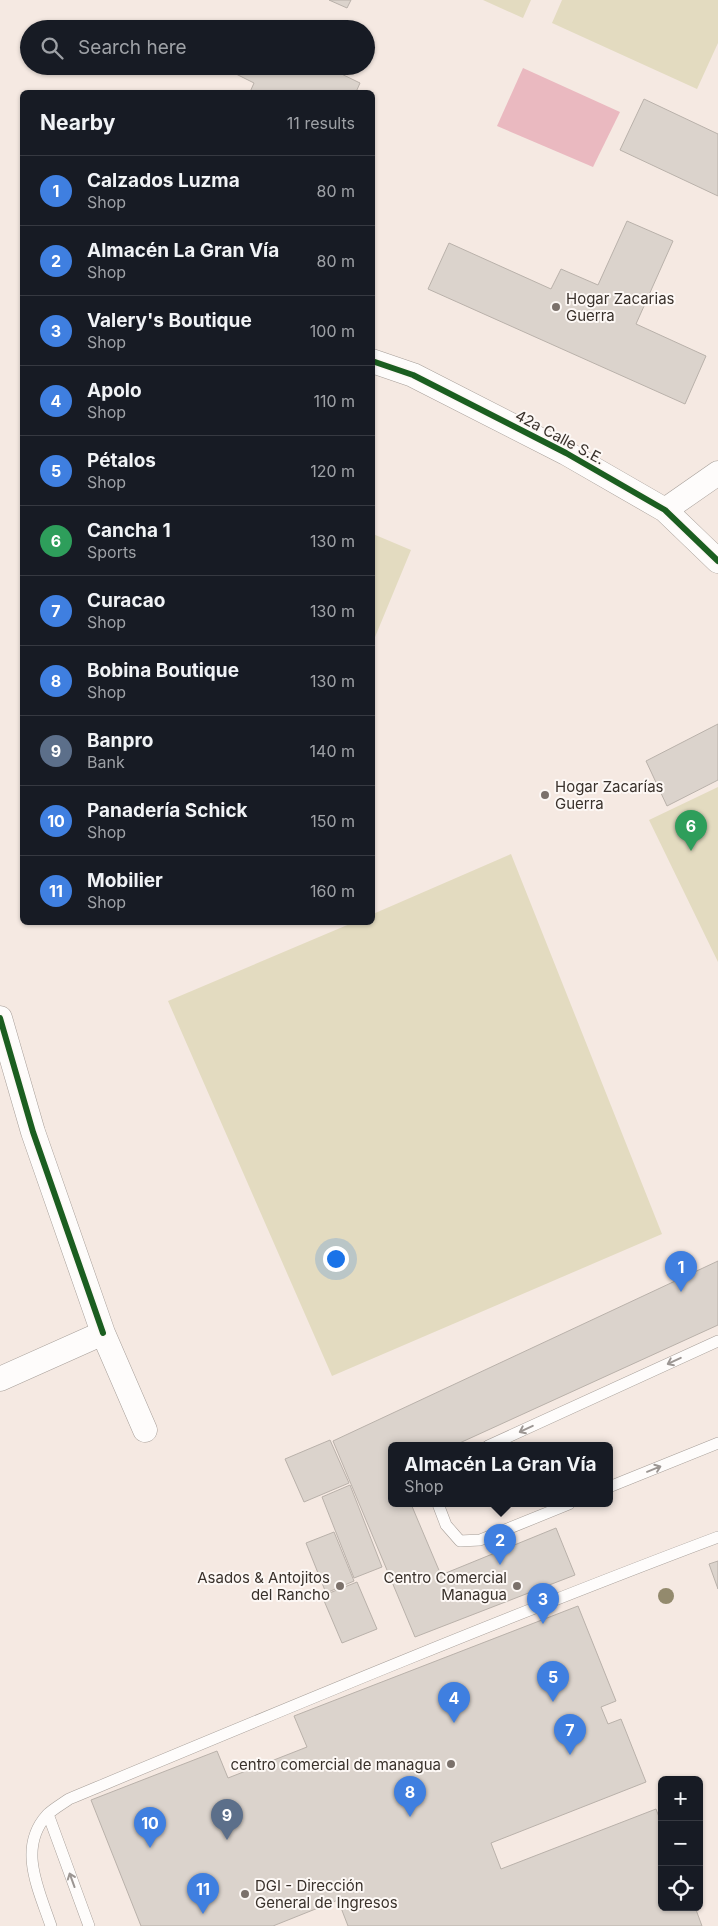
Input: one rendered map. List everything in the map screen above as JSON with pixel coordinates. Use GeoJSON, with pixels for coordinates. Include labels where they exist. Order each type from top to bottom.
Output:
{"type":"FeatureCollection","features":[{"type":"Feature","properties":{"kind":"street","name":"42a Calle S.E."},"geometry":{"type":"LineString","coordinates":[[375,362],[413,375],[566,453],[665,510],[718,561]]}},
{"type":"Feature","properties":{"kind":"street"},"geometry":{"type":"LineString","coordinates":[[665,510],[718,473]]}},
{"type":"Feature","properties":{"kind":"street"},"geometry":{"type":"LineString","coordinates":[[0,1018],[33,1132],[103,1333],[145,1430]]}},
{"type":"Feature","properties":{"kind":"street"},"geometry":{"type":"LineString","coordinates":[[0,1379],[103,1333]]}},
{"type":"Feature","properties":{"kind":"lane"},"geometry":{"type":"LineString","coordinates":[[497,1442],[718,1341]]}},
{"type":"Feature","properties":{"kind":"lane"},"geometry":{"type":"LineString","coordinates":[[613,1486],[718,1443]]}},
{"type":"Feature","properties":{"kind":"lane"},"geometry":{"type":"LineString","coordinates":[[439,1507],[446,1525],[460,1541],[480,1540],[562,1507]]}},
{"type":"Feature","properties":{"kind":"lane"},"geometry":{"type":"LineString","coordinates":[[51,1926],[30,1856],[35,1832],[48,1814],[70,1799],[404,1659],[613,1576],[718,1537]]}},
{"type":"Feature","properties":{"kind":"lane"},"geometry":{"type":"LineString","coordinates":[[48,1814],[89,1926]]}},
{"type":"Feature","properties":{"kind":"shaded area"},"geometry":{"type":"Polygon","coordinates":[[[483,0],[531,0],[523,18],[483,0]]]}},
{"type":"Feature","properties":{"kind":"shaded area"},"geometry":{"type":"Polygon","coordinates":[[[562,0],[718,0],[718,43],[697,89],[552,23],[562,0]]]}},
{"type":"Feature","properties":{"kind":"shaded area"},"geometry":{"type":"Polygon","coordinates":[[[523,68],[620,112],[593,167],[497,126],[523,68]]]}},
{"type":"Feature","properties":{"kind":"shaded area"},"geometry":{"type":"Polygon","coordinates":[[[375,535],[411,550],[375,637],[375,535]]]}},
{"type":"Feature","properties":{"kind":"shaded area"},"geometry":{"type":"Polygon","coordinates":[[[718,787],[718,962],[649,820],[718,787]]]}},
{"type":"Feature","properties":{"kind":"shaded area"},"geometry":{"type":"Polygon","coordinates":[[[511,854],[662,1234],[332,1376],[168,1001],[347,925],[375,925],[375,913],[511,854]]]}},
{"type":"Feature","properties":{"kind":"building"},"geometry":{"type":"Polygon","coordinates":[[[329,0],[351,0],[347,8],[329,0]]]}},
{"type":"Feature","properties":{"kind":"building"},"geometry":{"type":"Polygon","coordinates":[[[238,75],[344,75],[360,83],[357,90],[251,90],[254,83],[238,75]]]}},
{"type":"Feature","properties":{"kind":"building"},"geometry":{"type":"Polygon","coordinates":[[[644,99],[718,134],[718,196],[620,150],[644,99]]]}},
{"type":"Feature","properties":{"kind":"building","name":"Hogar Zacarias Guerra"},"geometry":{"type":"Polygon","coordinates":[[[627,221],[673,241],[636,324],[706,356],[685,404],[428,289],[449,243],[551,289],[561,269],[598,285],[627,221]]]}},
{"type":"Feature","properties":{"kind":"building"},"geometry":{"type":"Polygon","coordinates":[[[718,724],[718,780],[667,806],[646,761],[718,724]]]}},
{"type":"Feature","properties":{"kind":"building"},"geometry":{"type":"Polygon","coordinates":[[[718,1261],[718,1325],[462,1442],[388,1442],[388,1507],[412,1507],[441,1575],[556,1528],[575,1575],[415,1637],[333,1441],[718,1261]]]}},
{"type":"Feature","properties":{"kind":"building"},"geometry":{"type":"Polygon","coordinates":[[[330,1440],[349,1483],[304,1502],[285,1459],[330,1440]]]}},
{"type":"Feature","properties":{"kind":"building"},"geometry":{"type":"Polygon","coordinates":[[[350,1485],[382,1567],[354,1578],[322,1497],[350,1485]]]}},
{"type":"Feature","properties":{"kind":"building"},"geometry":{"type":"Polygon","coordinates":[[[334,1532],[354,1581],[326,1593],[306,1543],[334,1532]]]}},
{"type":"Feature","properties":{"kind":"building"},"geometry":{"type":"Polygon","coordinates":[[[718,1561],[718,1589],[709,1564],[718,1561]]]}},
{"type":"Feature","properties":{"kind":"building"},"geometry":{"type":"Polygon","coordinates":[[[357,1582],[377,1629],[342,1643],[322,1596],[357,1582]]]}},
{"type":"Feature","properties":{"kind":"building","name":"centro comercial de managua"},"geometry":{"type":"Polygon","coordinates":[[[578,1606],[616,1701],[601,1707],[608,1724],[621,1719],[646,1782],[491,1843],[501,1869],[656,1809],[658,1814],[658,1911],[696,1911],[702,1926],[348,1926],[338,1900],[273,1926],[141,1926],[91,1800],[217,1751],[228,1778],[307,1747],[294,1716],[578,1606]]]}},
{"type":"Feature","properties":{"kind":"cycle path"},"geometry":{"type":"LineString","coordinates":[[375,362],[413,375],[566,453],[665,510],[718,561]]}},
{"type":"Feature","properties":{"kind":"cycle path"},"geometry":{"type":"LineString","coordinates":[[0,1018],[33,1132],[103,1333]]}},
{"type":"Feature","properties":{"kind":"place","name":"Hogar Zacarias Guerra"},"geometry":{"type":"Point","coordinates":[556,307]}},
{"type":"Feature","properties":{"kind":"place","name":"Hogar Zacarías Guerra"},"geometry":{"type":"Point","coordinates":[545,795]}},
{"type":"Feature","properties":{"kind":"place","name":"Cancha 1"},"geometry":{"type":"Point","coordinates":[691,851]}},
{"type":"Feature","properties":{"kind":"place","name":"Calzados Luzma"},"geometry":{"type":"Point","coordinates":[681,1292]}},
{"type":"Feature","properties":{"kind":"place","name":"Almacén La Gran Vía"},"geometry":{"type":"Point","coordinates":[500,1565]}},
{"type":"Feature","properties":{"kind":"place","name":"Asados & Antojitos del Rancho"},"geometry":{"type":"Point","coordinates":[340,1586]}},
{"type":"Feature","properties":{"kind":"place","name":"Centro Comercial Managua"},"geometry":{"type":"Point","coordinates":[517,1586]}},
{"type":"Feature","properties":{"kind":"place","name":"Valery's Boutique"},"geometry":{"type":"Point","coordinates":[543,1624]}},
{"type":"Feature","properties":{"kind":"place","name":"Pétalos"},"geometry":{"type":"Point","coordinates":[553,1702]}},
{"type":"Feature","properties":{"kind":"place","name":"Apolo"},"geometry":{"type":"Point","coordinates":[454,1723]}},
{"type":"Feature","properties":{"kind":"place","name":"Curacao"},"geometry":{"type":"Point","coordinates":[570,1755]}},
{"type":"Feature","properties":{"kind":"place","name":"centro comercial de managua"},"geometry":{"type":"Point","coordinates":[451,1764]}},
{"type":"Feature","properties":{"kind":"place","name":"Bobina Boutique"},"geometry":{"type":"Point","coordinates":[410,1817]}},
{"type":"Feature","properties":{"kind":"place","name":"Banpro"},"geometry":{"type":"Point","coordinates":[227,1840]}},
{"type":"Feature","properties":{"kind":"place","name":"Panadería Schick"},"geometry":{"type":"Point","coordinates":[150,1848]}},
{"type":"Feature","properties":{"kind":"place","name":"DGI - Dirección General de Ingresos"},"geometry":{"type":"Point","coordinates":[245,1894]}},
{"type":"Feature","properties":{"kind":"place","name":"Mobilier"},"geometry":{"type":"Point","coordinates":[203,1914]}}]}
